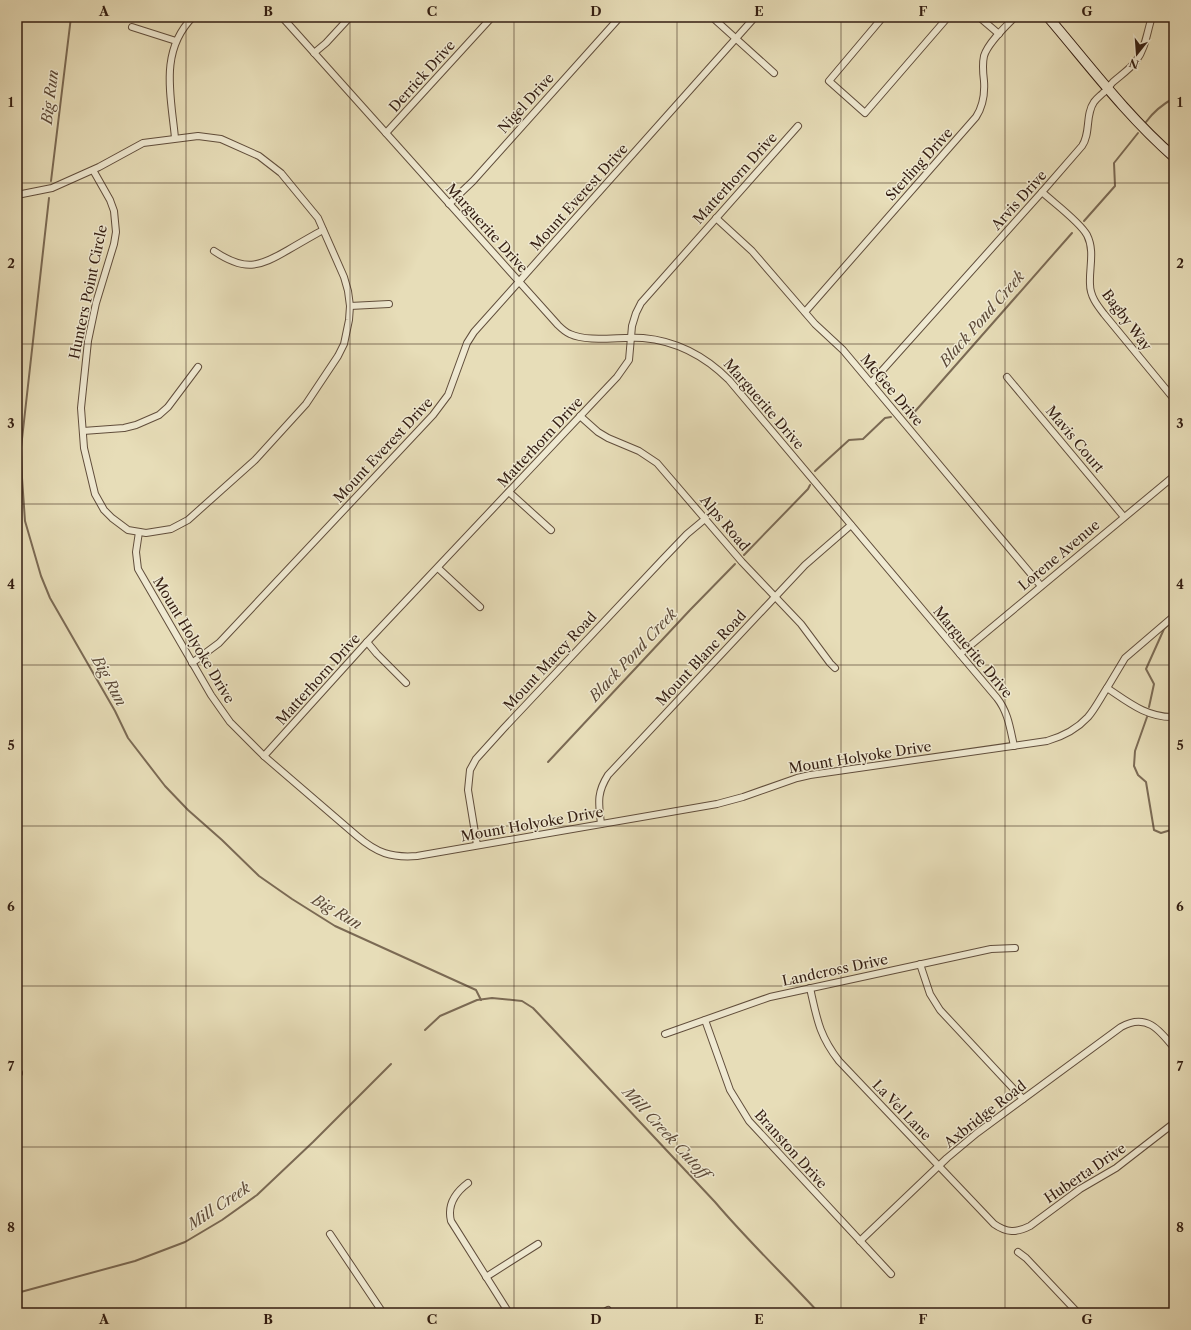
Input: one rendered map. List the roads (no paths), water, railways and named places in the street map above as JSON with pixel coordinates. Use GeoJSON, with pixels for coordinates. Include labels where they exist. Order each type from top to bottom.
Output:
{"type":"FeatureCollection","features":[{"type":"Feature","properties":{"kind":"street"},"geometry":{"type":"LineString","coordinates":[[175,138],[169,77],[171,57],[181,31],[193,17]]}},
{"type":"Feature","properties":{"kind":"street","name":"Marguerite Drive"},"geometry":{"type":"LineString","coordinates":[[282,17],[519,282],[558,325],[570,335],[588,338],[631,337],[661,340],[695,353],[718,369],[729,380],[1003,705],[1008,718],[1014,746]]}},
{"type":"Feature","properties":{"kind":"street"},"geometry":{"type":"LineString","coordinates":[[314,53],[326,43],[350,17]]}},
{"type":"Feature","properties":{"kind":"street","name":"Derrick Drive"},"geometry":{"type":"LineString","coordinates":[[386,133],[492,17]]}},
{"type":"Feature","properties":{"kind":"street","name":"Nigel Drive"},"geometry":{"type":"LineString","coordinates":[[449,204],[473,181],[620,17]]}},
{"type":"Feature","properties":{"kind":"street"},"geometry":{"type":"LineString","coordinates":[[712,17],[774,73]]}},
{"type":"Feature","properties":{"kind":"street","name":"Mount Everest Drive"},"geometry":{"type":"LineString","coordinates":[[192,663],[220,643],[434,416],[448,395],[467,343],[483,322],[755,17]]}},
{"type":"Feature","properties":{"kind":"street"},"geometry":{"type":"LineString","coordinates":[[883,17],[829,81],[864,113],[948,17]]}},
{"type":"Feature","properties":{"kind":"street"},"geometry":{"type":"LineString","coordinates":[[979,17],[999,34]]}},
{"type":"Feature","properties":{"kind":"street","name":"Sterling Drive"},"geometry":{"type":"LineString","coordinates":[[805,312],[976,117],[984,99],[982,69],[984,54],[999,34],[1015,17]]}},
{"type":"Feature","properties":{"kind":"street"},"geometry":{"type":"LineString","coordinates":[[1048,17],[1138,123],[1174,157]]}},
{"type":"Feature","properties":{"kind":"street","name":"Arvis Drive"},"geometry":{"type":"LineString","coordinates":[[871,383],[1084,143],[1088,132],[1092,106],[1097,98],[1136,61],[1142,52],[1152,17]]}},
{"type":"Feature","properties":{"kind":"street"},"geometry":{"type":"LineString","coordinates":[[132,27],[176,41]]}},
{"type":"Feature","properties":{"kind":"street","name":"Matterhorn Drive"},"geometry":{"type":"LineString","coordinates":[[264,756],[367,642],[624,368],[630,354],[632,326],[641,303],[798,126]]}},
{"type":"Feature","properties":{"kind":"street","name":"Hunters Point Circle"},"geometry":{"type":"LineString","coordinates":[[17,195],[52,188],[92,170],[143,143],[198,136],[221,140],[259,156],[281,173],[318,218],[324,230],[344,277],[348,291],[350,306],[344,344],[334,363],[306,404],[255,460],[188,520],[171,529],[146,533],[128,530],[119,524],[104,510],[98,500],[84,448],[81,408],[88,341],[96,303],[114,244],[116,232],[114,211],[110,200],[92,170]]}},
{"type":"Feature","properties":{"kind":"street","name":"Bagby Way"},"geometry":{"type":"LineString","coordinates":[[1042,192],[1078,225],[1087,236],[1091,253],[1090,285],[1094,299],[1104,314],[1174,400]]}},
{"type":"Feature","properties":{"kind":"street","name":"McGee Drive"},"geometry":{"type":"LineString","coordinates":[[716,218],[752,251],[815,324],[843,350],[1041,586]]}},
{"type":"Feature","properties":{"kind":"street"},"geometry":{"type":"LineString","coordinates":[[214,252],[227,260],[236,263],[256,265],[268,262],[324,230]]}},
{"type":"Feature","properties":{"kind":"street"},"geometry":{"type":"LineString","coordinates":[[350,306],[389,304]]}},
{"type":"Feature","properties":{"kind":"street"},"geometry":{"type":"LineString","coordinates":[[83,431],[124,428],[136,425],[159,415],[168,408],[198,367]]}},
{"type":"Feature","properties":{"kind":"street","name":"Mavis Court"},"geometry":{"type":"LineString","coordinates":[[1007,377],[1124,517]]}},
{"type":"Feature","properties":{"kind":"street","name":"Alps Road"},"geometry":{"type":"LineString","coordinates":[[580,416],[598,432],[608,438],[639,451],[653,459],[742,562],[801,624],[835,668]]}},
{"type":"Feature","properties":{"kind":"street","name":"Lorene Avenue"},"geometry":{"type":"LineString","coordinates":[[960,654],[1174,476]]}},
{"type":"Feature","properties":{"kind":"street"},"geometry":{"type":"LineString","coordinates":[[509,492],[551,530]]}},
{"type":"Feature","properties":{"kind":"street","name":"Mount Marcy Road"},"geometry":{"type":"LineString","coordinates":[[477,846],[468,790],[470,770],[476,759],[664,558],[687,534],[705,519]]}},
{"type":"Feature","properties":{"kind":"street","name":"Mount Blanc Road"},"geometry":{"type":"LineString","coordinates":[[601,824],[599,796],[602,784],[608,775],[805,565],[851,525]]}},
{"type":"Feature","properties":{"kind":"street","name":"Mount Holyoke Drive"},"geometry":{"type":"LineString","coordinates":[[139,532],[136,552],[138,569],[192,663],[230,722],[264,756],[366,844],[379,851],[405,857],[477,846],[717,804],[810,775],[1014,746],[1057,738],[1073,729],[1088,717],[1125,658],[1174,616]]}},
{"type":"Feature","properties":{"kind":"street"},"geometry":{"type":"LineString","coordinates":[[438,568],[480,607]]}},
{"type":"Feature","properties":{"kind":"street"},"geometry":{"type":"LineString","coordinates":[[367,642],[406,683]]}},
{"type":"Feature","properties":{"kind":"street"},"geometry":{"type":"LineString","coordinates":[[1107,688],[1136,708],[1156,716],[1174,717]]}},
{"type":"Feature","properties":{"kind":"street","name":"Landcross Drive"},"geometry":{"type":"LineString","coordinates":[[665,1034],[770,997],[991,949],[1015,948]]}},
{"type":"Feature","properties":{"kind":"street"},"geometry":{"type":"LineString","coordinates":[[920,964],[930,994],[940,1010],[1023,1099]]}},
{"type":"Feature","properties":{"kind":"street","name":"La Vel Lane"},"geometry":{"type":"LineString","coordinates":[[810,988],[821,1033],[829,1048],[839,1061],[994,1224],[1005,1230]]}},
{"type":"Feature","properties":{"kind":"street","name":"Branston Drive"},"geometry":{"type":"LineString","coordinates":[[705,1020],[730,1090],[748,1121],[891,1274]]}},
{"type":"Feature","properties":{"kind":"street","name":"Axbridge Road"},"geometry":{"type":"LineString","coordinates":[[860,1241],[939,1166],[977,1133],[1121,1027],[1129,1023],[1144,1022],[1157,1028],[1174,1048]]}},
{"type":"Feature","properties":{"kind":"street","name":"Huberta Drive"},"geometry":{"type":"LineString","coordinates":[[1005,1230],[1015,1232],[1030,1226],[1080,1189],[1116,1168],[1174,1123]]}},
{"type":"Feature","properties":{"kind":"street"},"geometry":{"type":"LineString","coordinates":[[468,1183],[462,1186],[451,1203],[450,1216],[454,1227],[509,1313]]}},
{"type":"Feature","properties":{"kind":"street"},"geometry":{"type":"LineString","coordinates":[[330,1234],[383,1313]]}},
{"type":"Feature","properties":{"kind":"street"},"geometry":{"type":"LineString","coordinates":[[486,1276],[538,1244]]}},
{"type":"Feature","properties":{"kind":"street"},"geometry":{"type":"LineString","coordinates":[[1018,1252],[1026,1258],[1078,1313]]}},
{"type":"Feature","properties":{"kind":"waterway","name":"Big Run"},"geometry":{"type":"LineString","coordinates":[[51,181],[71,17]]}},
{"type":"Feature","properties":{"kind":"waterway","name":"Black Pond Creek"},"geometry":{"type":"LineString","coordinates":[[1146,122],[1152,114],[1174,98]]}},
{"type":"Feature","properties":{"kind":"waterway","name":"Black Pond Creek"},"geometry":{"type":"LineString","coordinates":[[1084,221],[1115,186],[1114,163],[1138,133]]}},
{"type":"Feature","properties":{"kind":"waterway","name":"Big Run"},"geometry":{"type":"LineString","coordinates":[[49,198],[21,448],[25,521],[41,576],[50,598],[115,711],[128,738],[165,786],[188,810],[259,876],[292,899],[335,926],[476,990],[481,1000]]}},
{"type":"Feature","properties":{"kind":"waterway","name":"Black Pond Creek"},"geometry":{"type":"LineString","coordinates":[[907,416],[911,416],[1072,233]]}},
{"type":"Feature","properties":{"kind":"waterway","name":"Black Pond Creek"},"geometry":{"type":"LineString","coordinates":[[815,471],[849,440],[863,439],[885,418],[891,417]]}},
{"type":"Feature","properties":{"kind":"waterway","name":"Black Pond Creek"},"geometry":{"type":"LineString","coordinates":[[744,555],[808,489],[810,485]]}},
{"type":"Feature","properties":{"kind":"waterway","name":"Black Pond Creek"},"geometry":{"type":"LineString","coordinates":[[548,762],[735,564]]}},
{"type":"Feature","properties":{"kind":"waterway","name":"Mill Creek"},"geometry":{"type":"LineString","coordinates":[[1149,707],[1154,684],[1146,669],[1164,629],[1168,625]]}},
{"type":"Feature","properties":{"kind":"waterway","name":"Mill Creek"},"geometry":{"type":"LineString","coordinates":[[1147,717],[1135,751],[1134,766],[1138,775],[1146,782],[1154,830],[1161,833],[1174,829]]}},
{"type":"Feature","properties":{"kind":"waterway","name":"Mill Creek Cutoff"},"geometry":{"type":"LineString","coordinates":[[425,1030],[440,1016],[477,1000],[492,998],[522,1001],[533,1008],[715,1202],[740,1231],[819,1313]]}},
{"type":"Feature","properties":{"kind":"waterway","name":"Mill Creek"},"geometry":{"type":"LineString","coordinates":[[17,1293],[135,1261],[185,1242],[222,1220],[257,1195],[313,1142],[391,1064]]}}]}
